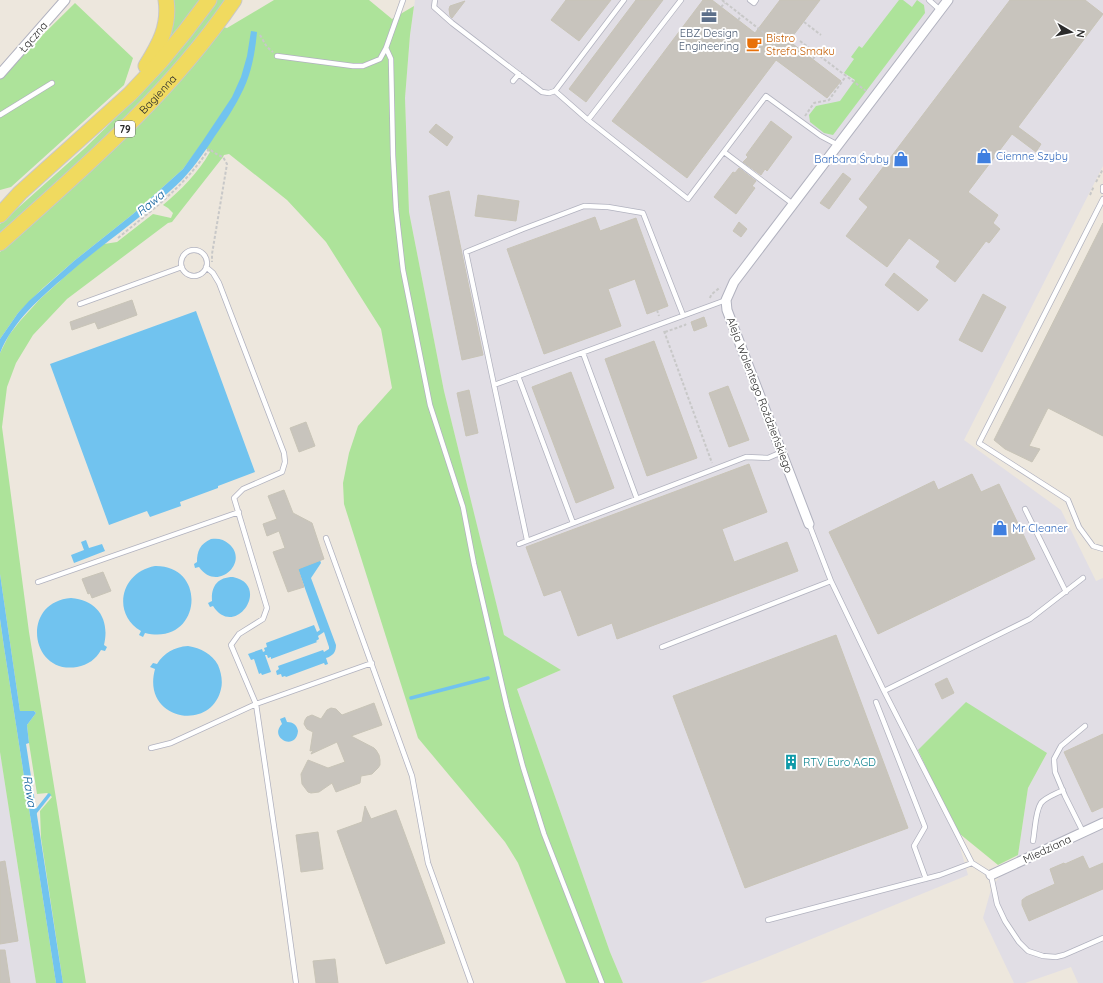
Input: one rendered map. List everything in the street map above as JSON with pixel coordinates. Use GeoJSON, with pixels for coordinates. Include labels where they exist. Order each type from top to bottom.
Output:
{"type":"FeatureCollection","features":[{"type":"Feature","properties":{"kind":"main road"},"geometry":{"type":"LineString","coordinates":[[130,94],[158,48],[165,30],[167,11],[166,0]]}},
{"type":"Feature","properties":{"kind":"main road","name":"Bagienna"},"geometry":{"type":"LineString","coordinates":[[0,215],[20,193],[130,94],[180,39],[209,0]]}},
{"type":"Feature","properties":{"kind":"main road","name":"Bagienna"},"geometry":{"type":"LineString","coordinates":[[0,243],[94,158],[153,100],[200,46],[234,0]]}},
{"type":"Feature","properties":{"kind":"main road"},"geometry":{"type":"LineString","coordinates":[[0,201],[20,193]]}},
{"type":"Feature","properties":{"kind":"street","name":"Łączna"},"geometry":{"type":"LineString","coordinates":[[0,74],[65,0]]}},
{"type":"Feature","properties":{"kind":"street"},"geometry":{"type":"LineString","coordinates":[[726,300],[734,282],[948,0]]}},
{"type":"Feature","properties":{"kind":"street","name":"Aleja Walentego Roździeńskiego"},"geometry":{"type":"LineString","coordinates":[[726,300],[727,310],[810,524]]}},
{"type":"Feature","properties":{"kind":"street","name":"Miedziana"},"geometry":{"type":"LineString","coordinates":[[991,875],[1103,823]]}},
{"type":"Feature","properties":{"kind":"lane"},"geometry":{"type":"LineString","coordinates":[[277,56],[352,66],[364,66],[380,59],[386,48],[403,0]]}},
{"type":"Feature","properties":{"kind":"lane"},"geometry":{"type":"LineString","coordinates":[[435,0],[434,7],[452,24],[542,92],[549,93],[555,91],[624,0]]}},
{"type":"Feature","properties":{"kind":"lane"},"geometry":{"type":"LineString","coordinates":[[588,120],[681,0]]}},
{"type":"Feature","properties":{"kind":"lane"},"geometry":{"type":"LineString","coordinates":[[750,0],[754,3],[756,0]]}},
{"type":"Feature","properties":{"kind":"lane"},"geometry":{"type":"LineString","coordinates":[[929,0],[940,10]]}},
{"type":"Feature","properties":{"kind":"lane"},"geometry":{"type":"LineString","coordinates":[[386,48],[391,59],[396,209],[403,270],[430,404],[463,507],[474,564],[507,708],[523,767],[544,834],[602,983]]}},
{"type":"Feature","properties":{"kind":"lane"},"geometry":{"type":"LineString","coordinates":[[513,81],[519,74]]}},
{"type":"Feature","properties":{"kind":"lane"},"geometry":{"type":"LineString","coordinates":[[0,115],[52,83]]}},
{"type":"Feature","properties":{"kind":"lane"},"geometry":{"type":"LineString","coordinates":[[555,91],[588,120],[688,199],[766,96],[821,136],[838,145]]}},
{"type":"Feature","properties":{"kind":"lane"},"geometry":{"type":"LineString","coordinates":[[724,152],[793,204]]}},
{"type":"Feature","properties":{"kind":"lane"},"geometry":{"type":"LineString","coordinates":[[1103,199],[979,443],[1068,500],[1079,527],[1093,546],[1103,549]]}},
{"type":"Feature","properties":{"kind":"lane"},"geometry":{"type":"LineString","coordinates":[[527,540],[466,252],[584,206],[608,207],[643,213],[683,315]]}},
{"type":"Feature","properties":{"kind":"lane"},"geometry":{"type":"LineString","coordinates":[[192,250],[201,252],[206,259],[206,267],[196,276],[188,274],[182,267],[181,263],[184,254],[192,250]]}},
{"type":"Feature","properties":{"kind":"lane"},"geometry":{"type":"LineString","coordinates":[[80,304],[182,267]]}},
{"type":"Feature","properties":{"kind":"lane"},"geometry":{"type":"LineString","coordinates":[[206,267],[213,273],[219,283],[284,453],[285,462],[282,472],[243,489],[234,498],[268,608],[264,619],[238,634],[231,645],[256,704],[296,983]]}},
{"type":"Feature","properties":{"kind":"lane"},"geometry":{"type":"LineString","coordinates":[[494,385],[726,300]]}},
{"type":"Feature","properties":{"kind":"lane"},"geometry":{"type":"LineString","coordinates":[[583,352],[637,499]]}},
{"type":"Feature","properties":{"kind":"lane"},"geometry":{"type":"LineString","coordinates":[[518,376],[573,523]]}},
{"type":"Feature","properties":{"kind":"lane"},"geometry":{"type":"LineString","coordinates":[[519,544],[746,457],[768,458],[782,452]]}},
{"type":"Feature","properties":{"kind":"lane"},"geometry":{"type":"LineString","coordinates":[[1025,509],[1066,592]]}},
{"type":"Feature","properties":{"kind":"lane"},"geometry":{"type":"LineString","coordinates":[[38,582],[239,512]]}},
{"type":"Feature","properties":{"kind":"lane"},"geometry":{"type":"LineString","coordinates":[[810,524],[831,581],[884,690],[972,863],[991,875],[997,904],[1005,921],[1019,942],[1028,951],[1043,956],[1056,957],[1064,956],[1103,938]]}},
{"type":"Feature","properties":{"kind":"lane"},"geometry":{"type":"LineString","coordinates":[[326,538],[412,776],[428,863],[471,983]]}},
{"type":"Feature","properties":{"kind":"lane"},"geometry":{"type":"LineString","coordinates":[[884,690],[1030,619],[1083,578]]}},
{"type":"Feature","properties":{"kind":"lane"},"geometry":{"type":"LineString","coordinates":[[662,647],[831,581]]}},
{"type":"Feature","properties":{"kind":"lane"},"geometry":{"type":"LineString","coordinates":[[150,748],[171,743],[256,704],[372,663]]}},
{"type":"Feature","properties":{"kind":"lane"},"geometry":{"type":"LineString","coordinates":[[876,702],[925,827],[914,846],[926,879]]}},
{"type":"Feature","properties":{"kind":"lane"},"geometry":{"type":"LineString","coordinates":[[1083,832],[1055,772],[1054,759],[1061,746],[1085,726]]}},
{"type":"Feature","properties":{"kind":"lane"},"geometry":{"type":"LineString","coordinates":[[1033,841],[1038,812],[1041,804],[1048,797],[1063,790]]}},
{"type":"Feature","properties":{"kind":"lane"},"geometry":{"type":"LineString","coordinates":[[768,920],[926,879],[972,863]]}},
{"type":"Feature","properties":{"kind":"path"},"geometry":{"type":"LineString","coordinates":[[722,0],[768,36],[765,40]]}},
{"type":"Feature","properties":{"kind":"path"},"geometry":{"type":"LineString","coordinates":[[722,7],[725,2]]}},
{"type":"Feature","properties":{"kind":"path"},"geometry":{"type":"LineString","coordinates":[[738,20],[742,15]]}},
{"type":"Feature","properties":{"kind":"path"},"geometry":{"type":"LineString","coordinates":[[804,22],[821,35]]}},
{"type":"Feature","properties":{"kind":"path"},"geometry":{"type":"LineString","coordinates":[[260,35],[267,47],[277,56]]}},
{"type":"Feature","properties":{"kind":"path"},"geometry":{"type":"LineString","coordinates":[[800,41],[867,92]]}},
{"type":"Feature","properties":{"kind":"path"},"geometry":{"type":"LineString","coordinates":[[813,59],[816,54]]}},
{"type":"Feature","properties":{"kind":"path"},"geometry":{"type":"LineString","coordinates":[[800,121],[814,103],[829,100],[846,76]]}},
{"type":"Feature","properties":{"kind":"path"},"geometry":{"type":"LineString","coordinates":[[118,238],[176,189],[199,164],[209,149],[223,157],[227,164],[212,254],[213,273]]}},
{"type":"Feature","properties":{"kind":"path"},"geometry":{"type":"LineString","coordinates":[[657,310],[715,469]]}},
{"type":"Feature","properties":{"kind":"shaded area"},"geometry":{"type":"Polygon","coordinates":[[[415,0],[1103,0],[1103,166],[964,440],[1061,510],[1096,581],[1103,578],[1103,983],[1078,983],[1071,967],[1025,983],[1014,983],[983,918],[992,886],[1018,855],[1028,788],[1047,753],[955,830],[968,875],[700,983],[623,983],[610,952],[517,689],[561,670],[504,636],[444,391],[409,212],[405,98],[410,35],[415,0]]]}},
{"type":"Feature","properties":{"kind":"shaded area"},"geometry":{"type":"Polygon","coordinates":[[[0,752],[36,983],[0,983],[0,752]]]}},
{"type":"Feature","properties":{"kind":"green space"},"geometry":{"type":"Polygon","coordinates":[[[172,0],[200,0],[172,36],[173,21],[172,0]]]}},
{"type":"Feature","properties":{"kind":"green space"},"geometry":{"type":"Polygon","coordinates":[[[217,0],[225,0],[201,33],[148,94],[120,123],[0,233],[0,224],[85,148],[133,101],[217,0]]]}},
{"type":"Feature","properties":{"kind":"green space"},"geometry":{"type":"Polygon","coordinates":[[[274,0],[369,0],[392,19],[414,6],[405,98],[409,212],[444,391],[504,635],[561,670],[517,689],[610,952],[623,983],[566,983],[518,863],[505,842],[418,738],[344,504],[343,483],[349,453],[358,426],[392,388],[381,329],[326,242],[287,200],[229,154],[224,155],[172,222],[168,223],[67,299],[33,335],[16,363],[7,387],[2,427],[29,632],[86,983],[63,983],[41,838],[40,811],[52,797],[47,793],[37,794],[27,725],[36,713],[34,711],[20,711],[0,574],[0,353],[9,335],[40,299],[104,244],[117,242],[153,214],[171,218],[173,213],[163,205],[189,181],[210,152],[201,145],[183,169],[133,214],[43,288],[18,313],[0,339],[0,252],[100,162],[223,27],[227,28],[274,0]]]}},
{"type":"Feature","properties":{"kind":"green space"},"geometry":{"type":"Polygon","coordinates":[[[899,0],[903,0],[912,7],[917,0],[924,5],[925,13],[833,135],[824,133],[810,122],[809,115],[816,106],[840,101],[855,80],[844,73],[854,59],[851,57],[859,46],[862,48],[899,0]]]}},
{"type":"Feature","properties":{"kind":"green space"},"geometry":{"type":"Polygon","coordinates":[[[75,3],[133,58],[124,85],[11,187],[0,190],[0,77],[75,3]]]}},
{"type":"Feature","properties":{"kind":"green space"},"geometry":{"type":"Polygon","coordinates":[[[0,619],[56,983],[36,983],[0,752],[0,619]]]}},
{"type":"Feature","properties":{"kind":"green space"},"geometry":{"type":"Polygon","coordinates":[[[966,702],[1047,753],[1028,788],[1018,855],[998,865],[955,830],[918,750],[966,702]]]}},
{"type":"Feature","properties":{"kind":"water","name":"Rawa"},"geometry":{"type":"Polygon","coordinates":[[[251,31],[257,32],[254,57],[244,88],[226,119],[192,168],[176,186],[57,283],[38,301],[12,330],[0,353],[0,339],[18,313],[29,301],[74,261],[133,214],[183,169],[232,97],[241,77],[247,56],[251,31]]]}},
{"type":"Feature","properties":{"kind":"water"},"geometry":{"type":"Polygon","coordinates":[[[196,311],[255,472],[180,502],[181,506],[150,517],[147,511],[109,525],[50,364],[196,311]]]}},
{"type":"Feature","properties":{"kind":"water"},"geometry":{"type":"Polygon","coordinates":[[[211,539],[225,541],[234,551],[236,559],[233,566],[229,572],[222,576],[214,577],[206,574],[199,567],[195,568],[194,564],[197,562],[200,548],[204,543],[211,539]]]}},
{"type":"Feature","properties":{"kind":"water"},"geometry":{"type":"Polygon","coordinates":[[[86,540],[89,548],[102,544],[105,551],[74,563],[71,555],[84,550],[81,542],[86,540]]]}},
{"type":"Feature","properties":{"kind":"water"},"geometry":{"type":"Polygon","coordinates":[[[320,560],[321,563],[311,578],[336,645],[335,652],[326,658],[328,664],[325,665],[324,663],[286,677],[282,677],[281,674],[277,675],[276,671],[279,669],[278,666],[323,650],[324,652],[329,649],[324,632],[318,636],[319,639],[316,641],[320,641],[271,659],[271,657],[268,658],[267,655],[265,655],[271,672],[262,675],[261,673],[259,674],[254,659],[251,660],[248,654],[262,649],[263,652],[265,651],[264,648],[267,647],[266,643],[314,625],[317,632],[320,630],[298,569],[320,560]]]}},
{"type":"Feature","properties":{"kind":"water"},"geometry":{"type":"Polygon","coordinates":[[[155,566],[172,569],[184,578],[190,590],[191,604],[187,618],[178,628],[164,634],[145,633],[143,637],[139,635],[141,631],[132,623],[126,614],[123,604],[124,594],[128,584],[134,576],[143,570],[155,566]]]}},
{"type":"Feature","properties":{"kind":"water","name":"Rawa"},"geometry":{"type":"Polygon","coordinates":[[[0,574],[20,711],[34,711],[36,713],[27,725],[29,743],[26,744],[63,983],[56,983],[4,647],[0,619],[0,574]]]}},
{"type":"Feature","properties":{"kind":"water"},"geometry":{"type":"Polygon","coordinates":[[[227,577],[233,577],[244,582],[249,590],[250,599],[246,607],[239,614],[231,617],[222,615],[213,606],[210,607],[208,603],[212,601],[213,591],[216,584],[227,577]]]}},
{"type":"Feature","properties":{"kind":"water"},"geometry":{"type":"Polygon","coordinates":[[[71,598],[88,603],[95,607],[100,613],[105,627],[104,645],[107,647],[105,651],[101,650],[97,656],[85,665],[77,667],[61,666],[49,660],[41,650],[37,637],[38,624],[44,612],[55,602],[71,598]]]}},
{"type":"Feature","properties":{"kind":"water"},"geometry":{"type":"Polygon","coordinates":[[[188,646],[202,650],[216,661],[221,674],[222,686],[215,703],[204,712],[192,715],[179,715],[167,709],[158,700],[153,686],[155,669],[150,667],[153,663],[157,664],[170,651],[188,646]]]}},
{"type":"Feature","properties":{"kind":"water"},"geometry":{"type":"Polygon","coordinates":[[[285,717],[287,722],[294,724],[297,727],[298,731],[293,741],[284,741],[278,734],[282,724],[280,719],[285,717]]]}},
{"type":"Feature","properties":{"kind":"building"},"geometry":{"type":"Polygon","coordinates":[[[566,0],[611,0],[579,41],[551,20],[566,0]]]}},
{"type":"Feature","properties":{"kind":"building"},"geometry":{"type":"Polygon","coordinates":[[[636,0],[663,0],[586,102],[569,89],[636,0]]]}},
{"type":"Feature","properties":{"kind":"building"},"geometry":{"type":"Polygon","coordinates":[[[703,0],[712,0],[755,33],[780,0],[820,0],[789,41],[841,81],[827,98],[776,60],[687,178],[612,121],[703,0]]]}},
{"type":"Feature","properties":{"kind":"building"},"geometry":{"type":"Polygon","coordinates":[[[1010,0],[1085,0],[1103,14],[1018,127],[1041,144],[1036,152],[1012,134],[968,192],[998,215],[993,223],[1000,229],[989,243],[986,241],[955,282],[936,267],[940,261],[909,238],[887,267],[846,236],[868,207],[859,199],[1010,0]]]}},
{"type":"Feature","properties":{"kind":"building"},"geometry":{"type":"Polygon","coordinates":[[[465,1],[452,18],[450,16],[450,6],[465,1]]]}},
{"type":"Feature","properties":{"kind":"building"},"geometry":{"type":"Polygon","coordinates":[[[771,121],[792,137],[767,171],[765,169],[761,175],[743,162],[748,157],[746,155],[771,121]]]}},
{"type":"Feature","properties":{"kind":"building"},"geometry":{"type":"Polygon","coordinates":[[[436,124],[453,137],[447,146],[429,132],[436,124]]]}},
{"type":"Feature","properties":{"kind":"building"},"geometry":{"type":"Polygon","coordinates":[[[739,168],[756,181],[752,186],[755,188],[736,214],[714,197],[733,172],[735,173],[739,168]]]}},
{"type":"Feature","properties":{"kind":"building"},"geometry":{"type":"Polygon","coordinates":[[[843,173],[851,179],[829,209],[820,203],[843,173]]]}},
{"type":"Feature","properties":{"kind":"building"},"geometry":{"type":"Polygon","coordinates":[[[449,191],[483,355],[462,360],[429,196],[449,191]]]}},
{"type":"Feature","properties":{"kind":"building"},"geometry":{"type":"Polygon","coordinates":[[[478,195],[519,201],[516,221],[475,216],[478,195]]]}},
{"type":"Feature","properties":{"kind":"building"},"geometry":{"type":"Polygon","coordinates":[[[595,217],[600,231],[636,218],[668,306],[647,314],[635,279],[608,289],[621,326],[544,354],[507,249],[595,217]]]}},
{"type":"Feature","properties":{"kind":"building"},"geometry":{"type":"Polygon","coordinates":[[[739,222],[747,229],[741,237],[733,231],[739,222]]]}},
{"type":"Feature","properties":{"kind":"building"},"geometry":{"type":"Polygon","coordinates":[[[1103,223],[1103,436],[1048,408],[1029,446],[1040,449],[1032,462],[1005,449],[994,440],[1103,223]]]}},
{"type":"Feature","properties":{"kind":"building"},"geometry":{"type":"Polygon","coordinates":[[[894,273],[928,300],[918,311],[885,285],[894,273]]]}},
{"type":"Feature","properties":{"kind":"building"},"geometry":{"type":"Polygon","coordinates":[[[983,294],[1006,307],[982,352],[959,340],[983,294]]]}},
{"type":"Feature","properties":{"kind":"building"},"geometry":{"type":"Polygon","coordinates":[[[132,300],[137,315],[98,329],[95,322],[72,330],[70,322],[132,300]]]}},
{"type":"Feature","properties":{"kind":"building"},"geometry":{"type":"Polygon","coordinates":[[[704,317],[707,326],[694,331],[691,322],[704,317]]]}},
{"type":"Feature","properties":{"kind":"building"},"geometry":{"type":"Polygon","coordinates":[[[654,341],[697,458],[647,476],[605,359],[654,341]]]}},
{"type":"Feature","properties":{"kind":"building"},"geometry":{"type":"Polygon","coordinates":[[[571,372],[614,488],[576,503],[532,387],[571,372]]]}},
{"type":"Feature","properties":{"kind":"building"},"geometry":{"type":"Polygon","coordinates":[[[728,386],[749,440],[729,447],[709,393],[728,386]]]}},
{"type":"Feature","properties":{"kind":"building"},"geometry":{"type":"Polygon","coordinates":[[[469,390],[478,433],[466,436],[457,393],[469,390]]]}},
{"type":"Feature","properties":{"kind":"building"},"geometry":{"type":"Polygon","coordinates":[[[306,422],[315,446],[299,452],[290,428],[306,422]]]}},
{"type":"Feature","properties":{"kind":"building"},"geometry":{"type":"Polygon","coordinates":[[[749,464],[767,512],[722,529],[734,562],[787,542],[798,571],[617,639],[612,623],[578,636],[561,590],[544,596],[526,547],[749,464]]]}},
{"type":"Feature","properties":{"kind":"building"},"geometry":{"type":"Polygon","coordinates":[[[972,474],[981,492],[999,484],[1035,559],[878,634],[829,532],[934,481],[938,490],[972,474]]]}},
{"type":"Feature","properties":{"kind":"building"},"geometry":{"type":"Polygon","coordinates":[[[284,490],[293,513],[312,523],[324,559],[298,569],[304,587],[288,592],[273,552],[285,548],[279,531],[267,536],[263,524],[277,519],[268,496],[284,490]]]}},
{"type":"Feature","properties":{"kind":"building"},"geometry":{"type":"Polygon","coordinates":[[[103,572],[111,591],[92,598],[90,593],[88,594],[82,579],[103,572]]]}},
{"type":"Feature","properties":{"kind":"building","name":"RTV Euro AGD"},"geometry":{"type":"Polygon","coordinates":[[[836,635],[908,828],[745,888],[673,696],[836,635]]]}},
{"type":"Feature","properties":{"kind":"building"},"geometry":{"type":"Polygon","coordinates":[[[947,678],[954,693],[942,699],[935,684],[947,678]]]}},
{"type":"Feature","properties":{"kind":"building"},"geometry":{"type":"Polygon","coordinates":[[[374,703],[382,725],[351,736],[376,750],[380,760],[380,765],[378,768],[372,774],[361,776],[360,783],[336,792],[332,783],[319,792],[308,792],[302,784],[301,774],[308,760],[328,768],[345,762],[337,742],[311,754],[313,750],[310,751],[313,732],[307,729],[304,724],[307,717],[312,715],[321,719],[327,710],[331,708],[336,709],[342,715],[374,703]]]}},
{"type":"Feature","properties":{"kind":"building"},"geometry":{"type":"Polygon","coordinates":[[[1103,734],[1103,807],[1092,812],[1064,752],[1103,734]]]}},
{"type":"Feature","properties":{"kind":"building"},"geometry":{"type":"Polygon","coordinates":[[[365,806],[371,819],[396,810],[445,943],[386,964],[337,831],[362,822],[365,806]]]}},
{"type":"Feature","properties":{"kind":"building"},"geometry":{"type":"Polygon","coordinates":[[[318,832],[323,869],[301,872],[296,835],[318,832]]]}},
{"type":"Feature","properties":{"kind":"building"},"geometry":{"type":"Polygon","coordinates":[[[1083,856],[1089,869],[1103,863],[1103,889],[1029,921],[1022,905],[1022,900],[1055,884],[1050,869],[1083,856]]]}},
{"type":"Feature","properties":{"kind":"building"},"geometry":{"type":"Polygon","coordinates":[[[5,861],[18,941],[0,944],[0,862],[5,861]]]}},
{"type":"Feature","properties":{"kind":"building"},"geometry":{"type":"Polygon","coordinates":[[[0,950],[5,950],[10,983],[0,983],[0,950]]]}},
{"type":"Feature","properties":{"kind":"building"},"geometry":{"type":"Polygon","coordinates":[[[335,959],[338,983],[316,983],[313,961],[335,959]]]}},
{"type":"Feature","properties":{"kind":"waterway"},"geometry":{"type":"LineString","coordinates":[[411,698],[488,678]]}},
{"type":"Feature","properties":{"kind":"waterway","name":"Rawa"},"geometry":{"type":"LineString","coordinates":[[34,814],[49,795]]}},
{"type":"Feature","properties":{"kind":"place","name":"EBZ Design Engineering"},"geometry":{"type":"Point","coordinates":[709,16]}},
{"type":"Feature","properties":{"kind":"place","name":"Bistro Strefa Smaku"},"geometry":{"type":"Point","coordinates":[754,44]}},
{"type":"Feature","properties":{"kind":"place","name":"Ciemne Szyby"},"geometry":{"type":"Point","coordinates":[984,156]}},
{"type":"Feature","properties":{"kind":"place","name":"Barbara Śruby"},"geometry":{"type":"Point","coordinates":[901,159]}},
{"type":"Feature","properties":{"kind":"place","name":"Mr Cleaner"},"geometry":{"type":"Point","coordinates":[1000,528]}},
{"type":"Feature","properties":{"kind":"place","name":"RTV Euro AGD"},"geometry":{"type":"Point","coordinates":[791,762]}}]}
